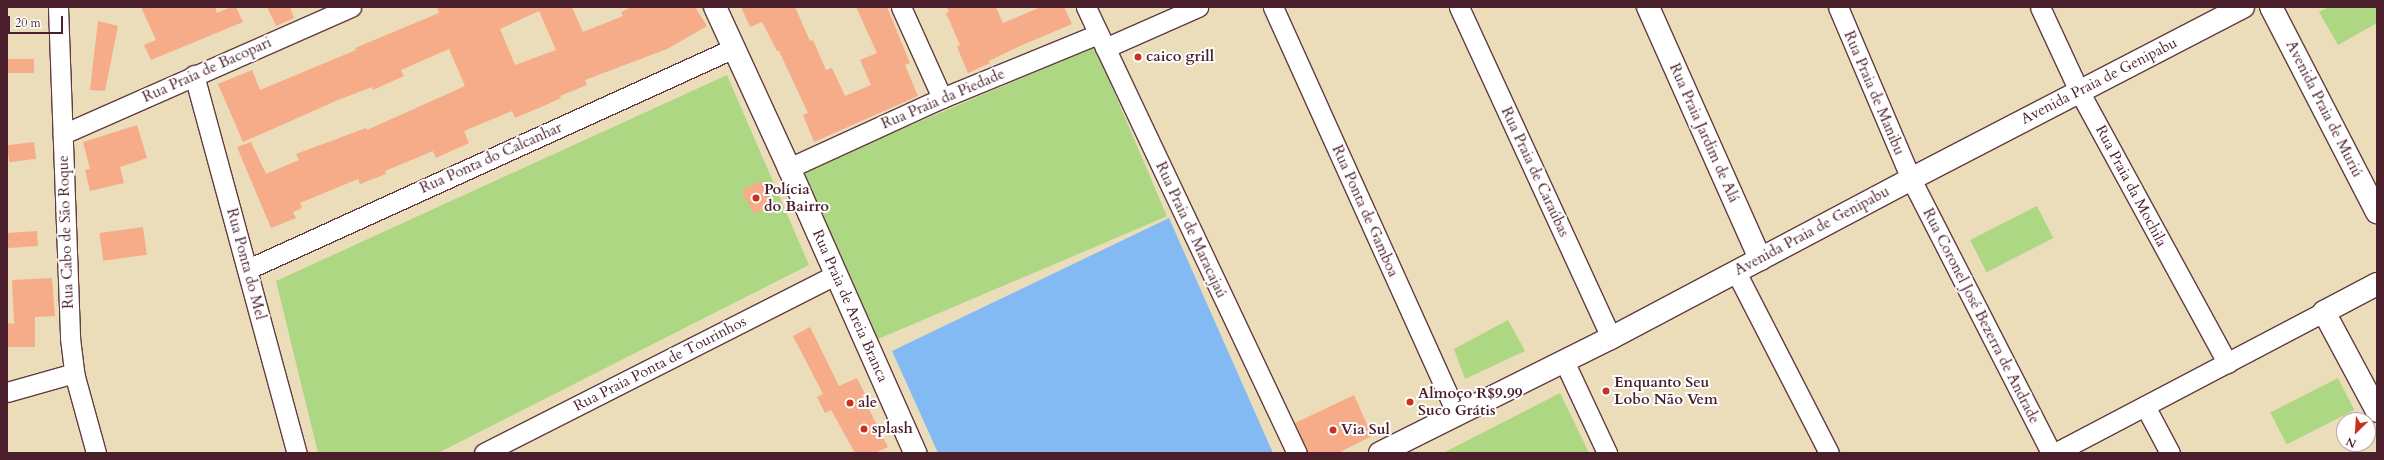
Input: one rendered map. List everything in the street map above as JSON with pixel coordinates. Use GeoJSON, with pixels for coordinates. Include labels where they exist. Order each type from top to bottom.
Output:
{"type":"FeatureCollection","features":[{"type":"Feature","properties":{"kind":"main road","name":"Rua Praia de Areia Branca"},"geometry":{"type":"LineString","coordinates":[[715,7],[789,168],[915,453]]}},
{"type":"Feature","properties":{"kind":"main road","name":"Rua Praia Jardim de Alá"},"geometry":{"type":"LineString","coordinates":[[1648,7],[1760,259]]}},
{"type":"Feature","properties":{"kind":"main road","name":"Avenida Praia de Genipabu"},"geometry":{"type":"LineString","coordinates":[[1391,451],[1457,414],[1611,338],[1911,179],[2243,7]]}},
{"type":"Feature","properties":{"kind":"main road","name":"Avenida Praia de Muriú"},"geometry":{"type":"LineString","coordinates":[[2271,7],[2377,212]]}},
{"type":"Feature","properties":{"kind":"main road"},"geometry":{"type":"LineString","coordinates":[[2377,284],[2324,312],[2377,411]]}},
{"type":"Feature","properties":{"kind":"street","name":"Rua Cabo de São Roque"},"geometry":{"type":"LineString","coordinates":[[58,7],[70,338],[74,373],[96,453]]}},
{"type":"Feature","properties":{"kind":"street","name":"Rua Praia de Bacopari"},"geometry":{"type":"LineString","coordinates":[[63,134],[350,7]]}},
{"type":"Feature","properties":{"kind":"street"},"geometry":{"type":"LineString","coordinates":[[901,7],[942,98]]}},
{"type":"Feature","properties":{"kind":"street","name":"Rua Praia de Maracajaú"},"geometry":{"type":"LineString","coordinates":[[1086,7],[1297,453]]}},
{"type":"Feature","properties":{"kind":"street","name":"Rua Praia da Piedade"},"geometry":{"type":"LineString","coordinates":[[789,168],[942,98],[1198,7]]}},
{"type":"Feature","properties":{"kind":"street","name":"Rua Ponta de Gamboa"},"geometry":{"type":"LineString","coordinates":[[1273,7],[1457,414]]}},
{"type":"Feature","properties":{"kind":"street","name":"Rua Praia de Caraúbas"},"geometry":{"type":"LineString","coordinates":[[1458,7],[1611,338]]}},
{"type":"Feature","properties":{"kind":"street","name":"Rua Praia de Manibu"},"geometry":{"type":"LineString","coordinates":[[1838,7],[1911,179]]}},
{"type":"Feature","properties":{"kind":"street","name":"Rua Praia da Mochila"},"geometry":{"type":"LineString","coordinates":[[2040,7],[2080,91],[2227,363]]}},
{"type":"Feature","properties":{"kind":"street","name":"Rua Ponta do Calcanhar"},"geometry":{"type":"LineString","coordinates":[[248,269],[734,48]]}},
{"type":"Feature","properties":{"kind":"street","name":"Rua Ponta do Mel"},"geometry":{"type":"LineString","coordinates":[[194,75],[297,453]]}},
{"type":"Feature","properties":{"kind":"street","name":"Rua Coronel José Bezerra de Andrade"},"geometry":{"type":"LineString","coordinates":[[1911,179],[2051,453]]}},
{"type":"Feature","properties":{"kind":"street"},"geometry":{"type":"LineString","coordinates":[[1736,272],[1829,453]]}},
{"type":"Feature","properties":{"kind":"street","name":"Rua Praia Ponta de Tourinhos"},"geometry":{"type":"LineString","coordinates":[[484,453],[835,275]]}},
{"type":"Feature","properties":{"kind":"street"},"geometry":{"type":"LineString","coordinates":[[2055,453],[2324,312]]}},
{"type":"Feature","properties":{"kind":"street"},"geometry":{"type":"LineString","coordinates":[[1564,360],[1608,453]]}},
{"type":"Feature","properties":{"kind":"street"},"geometry":{"type":"LineString","coordinates":[[7,392],[74,373]]}},
{"type":"Feature","properties":{"kind":"street"},"geometry":{"type":"LineString","coordinates":[[2145,406],[2170,453]]}},
{"type":"Feature","properties":{"kind":"green space"},"geometry":{"type":"Polygon","coordinates":[[[2329,7],[2377,7],[2377,23],[2338,45],[2319,12],[2329,7]]]}},
{"type":"Feature","properties":{"kind":"green space"},"geometry":{"type":"Polygon","coordinates":[[[1095,47],[1167,216],[873,341],[801,172],[1095,47]]]}},
{"type":"Feature","properties":{"kind":"green space"},"geometry":{"type":"Polygon","coordinates":[[[727,75],[809,265],[438,453],[318,453],[276,281],[727,75]]]}},
{"type":"Feature","properties":{"kind":"green space"},"geometry":{"type":"Polygon","coordinates":[[[2037,206],[2053,238],[1987,272],[1970,240],[2037,206]]]}},
{"type":"Feature","properties":{"kind":"green space"},"geometry":{"type":"Polygon","coordinates":[[[1508,320],[1525,351],[1465,379],[1454,349],[1508,320]]]}},
{"type":"Feature","properties":{"kind":"green space"},"geometry":{"type":"Polygon","coordinates":[[[2338,378],[2354,410],[2351,412],[2336,412],[2336,419],[2287,445],[2270,413],[2338,378]]]}},
{"type":"Feature","properties":{"kind":"green space"},"geometry":{"type":"Polygon","coordinates":[[[1560,393],[1589,453],[1443,453],[1560,393]]]}},
{"type":"Feature","properties":{"kind":"water"},"geometry":{"type":"Polygon","coordinates":[[[1169,218],[1273,453],[938,453],[892,351],[1169,218]]]}},
{"type":"Feature","properties":{"kind":"building"},"geometry":{"type":"Polygon","coordinates":[[[141,7],[215,7],[217,13],[231,7],[236,7],[243,22],[151,60],[144,45],[156,40],[141,7]]]}},
{"type":"Feature","properties":{"kind":"building"},"geometry":{"type":"Polygon","coordinates":[[[267,7],[290,7],[294,18],[276,26],[267,7]]]}},
{"type":"Feature","properties":{"kind":"building"},"geometry":{"type":"Polygon","coordinates":[[[437,7],[572,7],[583,32],[623,16],[621,12],[632,7],[695,7],[707,26],[667,49],[585,80],[587,85],[560,96],[561,98],[548,104],[515,118],[512,111],[464,131],[469,143],[436,158],[433,151],[385,171],[386,174],[360,184],[358,179],[300,203],[302,208],[293,212],[296,218],[271,228],[237,147],[251,142],[266,174],[299,160],[296,154],[366,128],[367,130],[465,86],[449,49],[401,70],[404,76],[373,90],[372,87],[338,100],[243,142],[218,84],[252,70],[260,90],[439,13],[437,7]],[[539,11],[500,29],[515,65],[556,50],[539,11]]]}},
{"type":"Feature","properties":{"kind":"building"},"geometry":{"type":"Polygon","coordinates":[[[741,7],[795,7],[810,41],[813,40],[826,70],[832,68],[845,96],[871,85],[860,60],[877,53],[856,7],[887,7],[910,63],[905,65],[918,96],[814,142],[803,115],[808,113],[779,51],[777,51],[762,22],[750,27],[741,7]]]}},
{"type":"Feature","properties":{"kind":"building"},"geometry":{"type":"Polygon","coordinates":[[[947,7],[996,7],[1003,23],[1041,7],[1064,7],[1072,24],[1020,46],[989,61],[990,63],[968,73],[957,47],[960,45],[946,13],[949,12],[947,7]]]}},
{"type":"Feature","properties":{"kind":"building"},"geometry":{"type":"Polygon","coordinates":[[[98,21],[118,26],[105,91],[90,90],[98,21]]]}},
{"type":"Feature","properties":{"kind":"building"},"geometry":{"type":"Polygon","coordinates":[[[7,59],[34,59],[34,73],[7,73],[7,59]]]}},
{"type":"Feature","properties":{"kind":"building"},"geometry":{"type":"Polygon","coordinates":[[[137,125],[147,158],[120,167],[124,183],[90,191],[85,170],[90,169],[83,142],[137,125]]]}},
{"type":"Feature","properties":{"kind":"building"},"geometry":{"type":"Polygon","coordinates":[[[34,142],[36,159],[9,162],[7,145],[34,142]]]}},
{"type":"Feature","properties":{"kind":"building","name":"Polícia do Bairro"},"geometry":{"type":"Polygon","coordinates":[[[760,181],[772,204],[754,214],[741,191],[760,181]]]}},
{"type":"Feature","properties":{"kind":"building"},"geometry":{"type":"Polygon","coordinates":[[[143,227],[147,255],[103,261],[99,233],[143,227]]]}},
{"type":"Feature","properties":{"kind":"building"},"geometry":{"type":"Polygon","coordinates":[[[37,231],[38,246],[8,248],[7,233],[37,231]]]}},
{"type":"Feature","properties":{"kind":"building"},"geometry":{"type":"Polygon","coordinates":[[[52,278],[55,316],[35,317],[35,347],[7,347],[7,323],[14,324],[12,280],[52,278]]]}},
{"type":"Feature","properties":{"kind":"building"},"geometry":{"type":"Polygon","coordinates":[[[810,327],[839,386],[857,378],[865,394],[862,395],[888,447],[875,453],[855,453],[831,410],[825,413],[817,397],[823,394],[793,336],[810,327]]]}},
{"type":"Feature","properties":{"kind":"building","name":"Via Sul"},"geometry":{"type":"Polygon","coordinates":[[[1354,395],[1372,436],[1338,453],[1308,453],[1295,423],[1354,395]]]}},
{"type":"Feature","properties":{"kind":"place","name":"caico grill"},"geometry":{"type":"Point","coordinates":[1138,57]}},
{"type":"Feature","properties":{"kind":"place","name":"Polícia do Bairro"},"geometry":{"type":"Point","coordinates":[756,198]}},
{"type":"Feature","properties":{"kind":"place","name":"Enquanto Seu Lobo Não Vem"},"geometry":{"type":"Point","coordinates":[1606,391]}},
{"type":"Feature","properties":{"kind":"place","name":"Almoço R$9.99 Suco Grátis"},"geometry":{"type":"Point","coordinates":[1410,402]}},
{"type":"Feature","properties":{"kind":"place","name":"ale"},"geometry":{"type":"Point","coordinates":[850,403]}},
{"type":"Feature","properties":{"kind":"place","name":"splash"},"geometry":{"type":"Point","coordinates":[864,429]}},
{"type":"Feature","properties":{"kind":"place","name":"Via Sul"},"geometry":{"type":"Point","coordinates":[1333,430]}}]}
